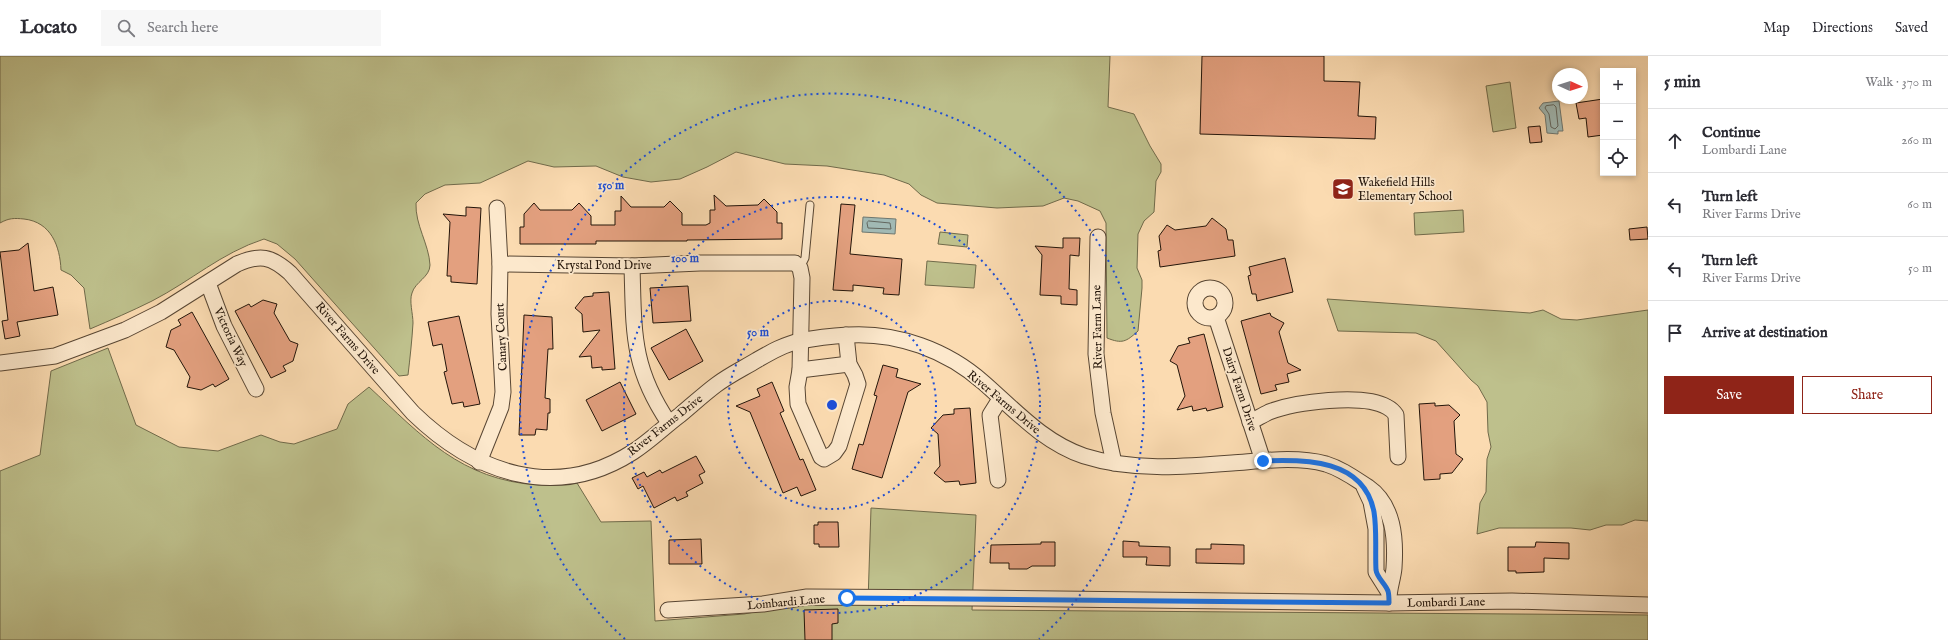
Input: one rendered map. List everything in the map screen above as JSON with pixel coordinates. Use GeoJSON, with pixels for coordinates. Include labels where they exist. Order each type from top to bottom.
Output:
{"type":"FeatureCollection","features":[{"type":"Feature","properties":{"kind":"street","name":"Canary Court"},"geometry":{"type":"LineString","coordinates":[[479,462],[501,407],[503,392],[499,314],[500,264],[497,208]]}},
{"type":"Feature","properties":{"kind":"street","name":"River Farm Lane"},"geometry":{"type":"LineString","coordinates":[[1098,237],[1096,354],[1103,413],[1114,463]]}},
{"type":"Feature","properties":{"kind":"street","name":"River Farms Drive"},"geometry":{"type":"LineString","coordinates":[[0,363],[40,359],[69,352],[138,324],[208,283],[226,270],[251,258],[262,257],[280,265],[301,284],[413,413],[435,434],[479,462],[503,471],[523,475],[570,476],[598,469],[619,460],[638,448],[727,377],[770,353],[801,341],[846,335],[887,337],[932,349],[954,361],[976,376],[1026,422],[1058,444],[1082,455],[1114,463],[1156,466],[1300,460],[1326,464],[1343,471],[1379,496],[1385,506],[1391,522],[1394,538],[1394,571],[1389,597]]}},
{"type":"Feature","properties":{"kind":"street","name":"Krystal Pond Drive"},"geometry":{"type":"LineString","coordinates":[[500,264],[632,266],[789,262],[795,263],[800,268]]}},
{"type":"Feature","properties":{"kind":"street"},"geometry":{"type":"LineString","coordinates":[[632,266],[633,326],[639,364],[657,405],[669,423]]}},
{"type":"Feature","properties":{"kind":"street"},"geometry":{"type":"LineString","coordinates":[[800,268],[802,278],[798,404],[821,457],[824,459],[834,453],[839,446],[858,384],[855,374],[849,364],[846,335]]}},
{"type":"Feature","properties":{"kind":"street","name":"Victoria Way"},"geometry":{"type":"LineString","coordinates":[[208,283],[224,326],[256,389]]}},
{"type":"Feature","properties":{"kind":"street","name":"Dairy Farm Drive"},"geometry":{"type":"LineString","coordinates":[[1216,317],[1263,461]]}},
{"type":"Feature","properties":{"kind":"street"},"geometry":{"type":"LineString","coordinates":[[800,370],[849,364]]}},
{"type":"Feature","properties":{"kind":"street"},"geometry":{"type":"LineString","coordinates":[[998,480],[990,416],[1000,399]]}},
{"type":"Feature","properties":{"kind":"street"},"geometry":{"type":"LineString","coordinates":[[1250,422],[1269,412],[1302,404],[1348,400],[1376,403],[1387,406],[1396,415],[1398,457]]}},
{"type":"Feature","properties":{"kind":"street","name":"Lombardi Lane"},"geometry":{"type":"LineString","coordinates":[[668,610],[762,604],[808,598],[1389,597],[1512,602],[1648,605]]}},
{"type":"Feature","properties":{"kind":"lane"},"geometry":{"type":"LineString","coordinates":[[800,268],[805,258],[810,206]]}},
{"type":"Feature","properties":{"kind":"green space"},"geometry":{"type":"Polygon","coordinates":[[[0,56],[1110,56],[1108,107],[1134,114],[1161,164],[1161,172],[1156,181],[1154,212],[1144,221],[1138,234],[1137,268],[1142,280],[1142,288],[1138,331],[1124,341],[1116,341],[1107,338],[1106,223],[1100,211],[1078,201],[1064,198],[1043,206],[997,208],[937,203],[921,195],[909,184],[884,175],[827,166],[785,164],[736,152],[680,179],[651,182],[623,177],[596,166],[554,167],[528,161],[480,183],[445,185],[425,194],[416,203],[416,211],[430,265],[428,273],[416,286],[411,296],[413,323],[408,375],[399,376],[295,259],[277,244],[264,239],[220,259],[152,301],[90,329],[84,288],[71,275],[61,270],[59,252],[47,230],[33,221],[24,219],[17,218],[0,223],[0,56]]]}},
{"type":"Feature","properties":{"kind":"green space"},"geometry":{"type":"Polygon","coordinates":[[[1510,82],[1516,128],[1493,132],[1486,86],[1510,82]]]}},
{"type":"Feature","properties":{"kind":"green space"},"geometry":{"type":"Polygon","coordinates":[[[1463,210],[1464,232],[1415,235],[1414,213],[1463,210]]]}},
{"type":"Feature","properties":{"kind":"green space"},"geometry":{"type":"Polygon","coordinates":[[[940,232],[968,235],[967,247],[938,244],[940,232]]]}},
{"type":"Feature","properties":{"kind":"green space"},"geometry":{"type":"Polygon","coordinates":[[[927,261],[976,265],[974,288],[925,285],[927,261]]]}},
{"type":"Feature","properties":{"kind":"green space"},"geometry":{"type":"Polygon","coordinates":[[[1327,299],[1530,313],[1543,310],[1561,319],[1577,320],[1648,310],[1648,521],[1635,520],[1622,525],[1606,525],[1590,530],[1571,528],[1499,528],[1477,534],[1480,503],[1486,492],[1487,459],[1491,447],[1488,432],[1487,402],[1478,386],[1436,341],[1416,333],[1338,331],[1327,299]]]}},
{"type":"Feature","properties":{"kind":"green space"},"geometry":{"type":"Polygon","coordinates":[[[108,348],[136,425],[179,447],[218,451],[261,435],[280,442],[294,444],[337,429],[348,404],[369,387],[425,438],[465,465],[487,474],[511,481],[538,485],[577,483],[601,522],[651,521],[655,621],[744,614],[808,602],[868,602],[871,508],[976,515],[972,610],[1648,615],[1648,640],[0,640],[0,471],[40,455],[51,371],[108,348]]]}},
{"type":"Feature","properties":{"kind":"water"},"geometry":{"type":"Polygon","coordinates":[[[1552,102],[1552,104],[1559,104],[1563,131],[1558,131],[1558,134],[1547,133],[1545,115],[1539,108],[1543,103],[1552,102]]]}},
{"type":"Feature","properties":{"kind":"water"},"geometry":{"type":"Polygon","coordinates":[[[863,217],[896,219],[895,234],[862,232],[863,217]]]}},
{"type":"Feature","properties":{"kind":"building"},"geometry":{"type":"Polygon","coordinates":[[[1202,56],[1324,56],[1324,81],[1360,82],[1358,116],[1376,117],[1375,139],[1200,134],[1202,56]]]}},
{"type":"Feature","properties":{"kind":"building"},"geometry":{"type":"Polygon","coordinates":[[[1600,99],[1600,135],[1588,137],[1586,118],[1579,119],[1576,104],[1588,104],[1588,101],[1600,99]]]}},
{"type":"Feature","properties":{"kind":"building"},"geometry":{"type":"Polygon","coordinates":[[[1540,126],[1542,142],[1530,143],[1528,127],[1540,126]]]}},
{"type":"Feature","properties":{"kind":"building"},"geometry":{"type":"Polygon","coordinates":[[[714,195],[726,206],[758,205],[764,199],[777,212],[777,223],[782,223],[782,239],[596,241],[596,244],[520,244],[520,227],[524,227],[524,214],[534,203],[540,210],[572,210],[579,203],[591,216],[591,225],[615,225],[615,211],[621,211],[621,196],[631,207],[664,207],[670,201],[682,213],[682,225],[706,225],[710,223],[710,210],[715,210],[714,195]]]}},
{"type":"Feature","properties":{"kind":"building"},"geometry":{"type":"Polygon","coordinates":[[[841,204],[855,205],[850,254],[902,259],[899,295],[883,294],[884,288],[853,285],[853,291],[833,290],[841,204]]]}},
{"type":"Feature","properties":{"kind":"building"},"geometry":{"type":"Polygon","coordinates":[[[466,207],[481,208],[477,284],[451,282],[451,276],[447,276],[450,222],[443,214],[466,216],[466,207]]]}},
{"type":"Feature","properties":{"kind":"building"},"geometry":{"type":"Polygon","coordinates":[[[1212,218],[1226,229],[1228,240],[1233,240],[1235,256],[1160,267],[1158,251],[1161,250],[1159,236],[1167,225],[1175,230],[1206,226],[1212,218]]]}},
{"type":"Feature","properties":{"kind":"building"},"geometry":{"type":"Polygon","coordinates":[[[1647,227],[1648,239],[1630,240],[1629,229],[1647,227]]]}},
{"type":"Feature","properties":{"kind":"building"},"geometry":{"type":"Polygon","coordinates":[[[1063,238],[1080,238],[1079,256],[1070,255],[1069,289],[1077,290],[1077,305],[1061,304],[1061,296],[1040,295],[1042,255],[1035,246],[1063,248],[1063,238]]]}},
{"type":"Feature","properties":{"kind":"building"},"geometry":{"type":"Polygon","coordinates":[[[28,243],[34,291],[53,287],[58,315],[17,322],[20,336],[5,339],[2,321],[8,320],[0,252],[19,250],[28,243]]]}},
{"type":"Feature","properties":{"kind":"building"},"geometry":{"type":"Polygon","coordinates":[[[1285,258],[1293,292],[1257,301],[1256,294],[1252,294],[1248,276],[1251,275],[1249,267],[1285,258]]]}},
{"type":"Feature","properties":{"kind":"building"},"geometry":{"type":"Polygon","coordinates":[[[688,286],[691,321],[653,323],[650,288],[688,286]]]}},
{"type":"Feature","properties":{"kind":"building"},"geometry":{"type":"Polygon","coordinates":[[[609,292],[615,369],[602,370],[602,367],[592,368],[591,356],[579,357],[600,330],[583,332],[582,314],[575,308],[584,297],[593,296],[593,293],[609,292]]]}},
{"type":"Feature","properties":{"kind":"building"},"geometry":{"type":"Polygon","coordinates":[[[263,300],[277,304],[274,313],[290,341],[298,344],[293,361],[283,366],[286,371],[271,378],[235,311],[249,304],[251,307],[263,300]]]}},
{"type":"Feature","properties":{"kind":"building"},"geometry":{"type":"Polygon","coordinates":[[[192,312],[229,379],[215,387],[213,384],[201,390],[187,387],[190,377],[174,350],[166,347],[171,330],[181,325],[178,320],[192,312]]]}},
{"type":"Feature","properties":{"kind":"building"},"geometry":{"type":"Polygon","coordinates":[[[1270,313],[1271,316],[1284,323],[1279,332],[1288,363],[1301,370],[1287,374],[1289,382],[1275,385],[1277,390],[1261,394],[1241,321],[1270,313]]]}},
{"type":"Feature","properties":{"kind":"building"},"geometry":{"type":"Polygon","coordinates":[[[524,315],[552,317],[553,349],[548,349],[545,398],[550,399],[550,413],[548,413],[547,430],[536,429],[535,435],[519,435],[524,315]]]}},
{"type":"Feature","properties":{"kind":"building"},"geometry":{"type":"Polygon","coordinates":[[[459,316],[480,404],[464,407],[463,402],[452,404],[444,372],[447,371],[442,344],[433,346],[428,322],[459,316]]]}},
{"type":"Feature","properties":{"kind":"building"},"geometry":{"type":"Polygon","coordinates":[[[686,329],[703,361],[669,380],[651,348],[686,329]]]}},
{"type":"Feature","properties":{"kind":"building"},"geometry":{"type":"Polygon","coordinates":[[[1204,334],[1223,407],[1207,411],[1206,408],[1193,411],[1192,406],[1177,410],[1185,396],[1177,365],[1170,361],[1178,346],[1190,343],[1188,338],[1204,334]]]}},
{"type":"Feature","properties":{"kind":"building"},"geometry":{"type":"Polygon","coordinates":[[[883,365],[898,369],[896,377],[921,384],[908,392],[882,478],[852,469],[859,444],[863,445],[877,396],[874,395],[883,365]]]}},
{"type":"Feature","properties":{"kind":"building"},"geometry":{"type":"Polygon","coordinates":[[[620,382],[636,414],[602,431],[586,400],[620,382]]]}},
{"type":"Feature","properties":{"kind":"building"},"geometry":{"type":"Polygon","coordinates":[[[772,382],[784,411],[780,413],[800,460],[803,459],[816,490],[801,496],[797,487],[783,493],[750,412],[736,406],[760,396],[757,389],[772,382]]]}},
{"type":"Feature","properties":{"kind":"building"},"geometry":{"type":"Polygon","coordinates":[[[1435,403],[1435,406],[1449,405],[1460,415],[1454,421],[1456,454],[1463,459],[1452,473],[1440,474],[1440,479],[1424,480],[1419,404],[1435,403]]]}},
{"type":"Feature","properties":{"kind":"building"},"geometry":{"type":"Polygon","coordinates":[[[970,408],[976,483],[960,485],[959,481],[945,482],[934,473],[940,466],[938,434],[931,428],[943,415],[954,414],[954,409],[970,408]]]}},
{"type":"Feature","properties":{"kind":"building"},"geometry":{"type":"Polygon","coordinates":[[[696,456],[705,472],[699,475],[703,483],[686,492],[688,496],[677,501],[675,497],[654,508],[643,486],[638,489],[632,478],[644,472],[647,477],[660,470],[662,473],[696,456]]]}},
{"type":"Feature","properties":{"kind":"building"},"geometry":{"type":"Polygon","coordinates":[[[818,522],[838,522],[839,547],[819,547],[819,544],[814,544],[814,525],[818,525],[818,522]]]}},
{"type":"Feature","properties":{"kind":"building"},"geometry":{"type":"Polygon","coordinates":[[[701,539],[702,564],[669,564],[669,540],[701,539]]]}},
{"type":"Feature","properties":{"kind":"building"},"geometry":{"type":"Polygon","coordinates":[[[1123,541],[1139,542],[1139,546],[1170,547],[1170,566],[1146,565],[1147,557],[1123,557],[1123,541]]]}},
{"type":"Feature","properties":{"kind":"building"},"geometry":{"type":"Polygon","coordinates":[[[1041,542],[1055,542],[1055,566],[1032,566],[1027,569],[1009,569],[1009,563],[990,563],[991,545],[1041,544],[1041,542]]]}},
{"type":"Feature","properties":{"kind":"building"},"geometry":{"type":"Polygon","coordinates":[[[1536,542],[1569,543],[1569,559],[1544,558],[1544,572],[1516,573],[1516,571],[1508,571],[1508,547],[1535,547],[1536,542]]]}},
{"type":"Feature","properties":{"kind":"building"},"geometry":{"type":"Polygon","coordinates":[[[1211,544],[1244,545],[1244,564],[1196,563],[1196,549],[1211,549],[1211,544]]]}},
{"type":"Feature","properties":{"kind":"building"},"geometry":{"type":"Polygon","coordinates":[[[838,609],[838,623],[832,624],[832,640],[805,640],[804,610],[838,609]]]}},
{"type":"Feature","properties":{"kind":"place","name":"Wakefield Hills Elementary School"},"geometry":{"type":"Point","coordinates":[1343,189]}},
{"type":"Feature","properties":{"kind":"route"},"geometry":{"type":"LineString","coordinates":[[847,598],[1389,603],[1388,591],[1376,572],[1376,529],[1374,510],[1363,484],[1343,471],[1326,464],[1300,460],[1263,461]]}}]}
